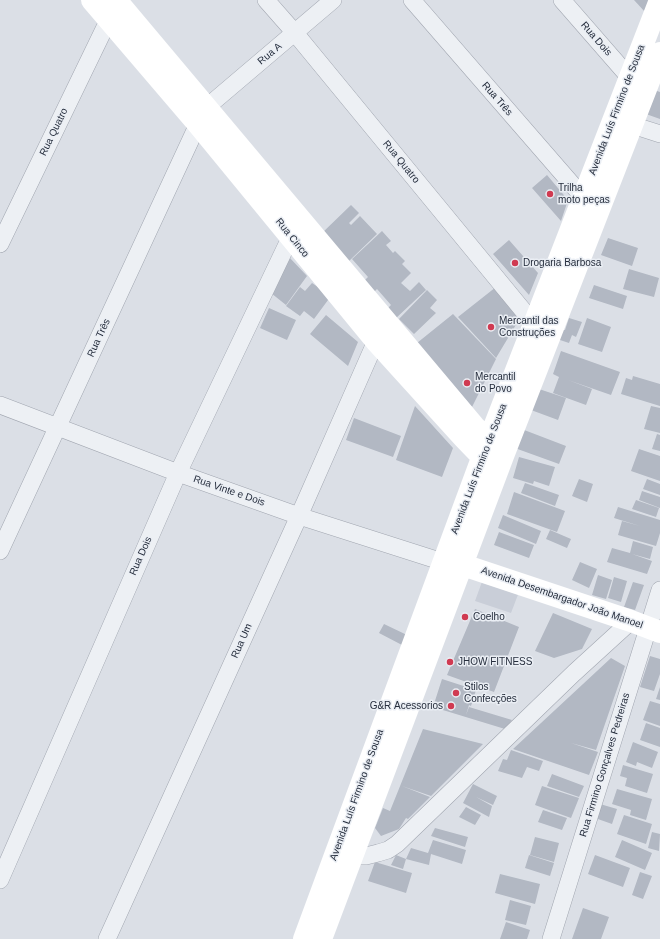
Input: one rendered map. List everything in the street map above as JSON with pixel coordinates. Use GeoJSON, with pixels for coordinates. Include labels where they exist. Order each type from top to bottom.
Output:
{"type":"FeatureCollection","features":[{"type":"Feature","properties":{"kind":"main road","name":"Rua Cinco"},"geometry":{"type":"LineString","coordinates":[[92,0],[112,10],[493,457]]}},
{"type":"Feature","properties":{"kind":"main road","name":"Avenida Luís Firmino de Sousa"},"geometry":{"type":"LineString","coordinates":[[493,457],[535,325],[553,302],[583,197],[660,0]]}},
{"type":"Feature","properties":{"kind":"main road","name":"Avenida Luís Firmino de Sousa"},"geometry":{"type":"LineString","coordinates":[[304,939],[453,563],[553,302],[632,125],[660,53]]}},
{"type":"Feature","properties":{"kind":"main road","name":"Rua Cinco"},"geometry":{"type":"LineString","coordinates":[[202,116],[291,236],[376,341],[493,457]]}},
{"type":"Feature","properties":{"kind":"main road","name":"Avenida Luís Firmino de Sousa"},"geometry":{"type":"LineString","coordinates":[[322,939],[353,856],[453,563]]}},
{"type":"Feature","properties":{"kind":"main road","name":"Avenida Desembargador João Manoel"},"geometry":{"type":"LineString","coordinates":[[453,563],[646,627]]}},
{"type":"Feature","properties":{"kind":"street","name":"Rua Quatro"},"geometry":{"type":"LineString","coordinates":[[266,0],[295,33],[535,325]]}},
{"type":"Feature","properties":{"kind":"street","name":"Rua A"},"geometry":{"type":"LineString","coordinates":[[202,116],[333,0]]}},
{"type":"Feature","properties":{"kind":"street","name":"Rua Três"},"geometry":{"type":"LineString","coordinates":[[412,0],[583,197]]}},
{"type":"Feature","properties":{"kind":"street","name":"Rua Dois"},"geometry":{"type":"LineString","coordinates":[[562,0],[630,78]]}},
{"type":"Feature","properties":{"kind":"street","name":"Rua Quatro"},"geometry":{"type":"LineString","coordinates":[[0,244],[112,10]]}},
{"type":"Feature","properties":{"kind":"street","name":"Rua Três"},"geometry":{"type":"LineString","coordinates":[[0,551],[202,116]]}},
{"type":"Feature","properties":{"kind":"street"},"geometry":{"type":"LineString","coordinates":[[632,125],[660,134]]}},
{"type":"Feature","properties":{"kind":"street","name":"Rua Dois"},"geometry":{"type":"LineString","coordinates":[[0,880],[178,473],[291,236]]}},
{"type":"Feature","properties":{"kind":"street","name":"Rua Um"},"geometry":{"type":"LineString","coordinates":[[106,939],[299,516],[376,341]]}},
{"type":"Feature","properties":{"kind":"street","name":"Rua Vinte e Dois"},"geometry":{"type":"LineString","coordinates":[[0,405],[178,473],[299,516],[453,563]]}},
{"type":"Feature","properties":{"kind":"street","name":"Rua Firmino Gonçalves Pedreiras"},"geometry":{"type":"LineString","coordinates":[[550,939],[646,627],[660,590]]}},
{"type":"Feature","properties":{"kind":"street"},"geometry":{"type":"LineString","coordinates":[[353,856],[366,856],[378,853],[388,850],[397,844],[574,674],[646,627]]}},
{"type":"Feature","properties":{"kind":"shaded area"},"geometry":{"type":"Polygon","coordinates":[[[483,579],[519,592],[511,613],[475,601],[483,579]]]}},
{"type":"Feature","properties":{"kind":"building"},"geometry":{"type":"Polygon","coordinates":[[[634,0],[650,0],[645,12],[634,0]]]}},
{"type":"Feature","properties":{"kind":"building"},"geometry":{"type":"Polygon","coordinates":[[[654,90],[660,92],[660,119],[646,114],[654,90]]]}},
{"type":"Feature","properties":{"kind":"building","name":"Trilha moto peças"},"geometry":{"type":"Polygon","coordinates":[[[547,175],[568,200],[561,221],[532,188],[547,175]]]}},
{"type":"Feature","properties":{"kind":"building"},"geometry":{"type":"Polygon","coordinates":[[[351,205],[359,213],[349,223],[351,225],[360,216],[377,234],[348,262],[321,234],[351,205]]]}},
{"type":"Feature","properties":{"kind":"building"},"geometry":{"type":"Polygon","coordinates":[[[382,231],[391,241],[386,245],[393,253],[395,251],[405,261],[402,264],[411,273],[401,283],[410,291],[419,282],[426,290],[395,319],[387,309],[391,305],[377,289],[374,292],[364,281],[368,277],[352,259],[382,231]]]}},
{"type":"Feature","properties":{"kind":"building"},"geometry":{"type":"Polygon","coordinates":[[[608,238],[638,248],[632,266],[601,255],[608,238]]]}},
{"type":"Feature","properties":{"kind":"building","name":"Drogaria Barbosa"},"geometry":{"type":"Polygon","coordinates":[[[509,240],[538,273],[529,295],[493,254],[509,240]]]}},
{"type":"Feature","properties":{"kind":"building"},"geometry":{"type":"Polygon","coordinates":[[[289,257],[307,276],[286,305],[271,293],[289,257]]]}},
{"type":"Feature","properties":{"kind":"building"},"geometry":{"type":"Polygon","coordinates":[[[629,269],[659,278],[654,297],[623,289],[629,269]]]}},
{"type":"Feature","properties":{"kind":"building"},"geometry":{"type":"Polygon","coordinates":[[[312,283],[331,296],[314,319],[304,311],[300,316],[286,306],[300,287],[305,291],[312,283]]]}},
{"type":"Feature","properties":{"kind":"building"},"geometry":{"type":"Polygon","coordinates":[[[594,285],[627,296],[623,309],[589,298],[594,285]]]}},
{"type":"Feature","properties":{"kind":"building","name":"Mercantil das Construções"},"geometry":{"type":"Polygon","coordinates":[[[496,287],[520,318],[496,358],[458,317],[496,287]]]}},
{"type":"Feature","properties":{"kind":"building"},"geometry":{"type":"Polygon","coordinates":[[[427,290],[437,300],[430,308],[436,313],[414,334],[399,319],[427,290]]]}},
{"type":"Feature","properties":{"kind":"building"},"geometry":{"type":"Polygon","coordinates":[[[269,308],[296,320],[287,340],[260,328],[269,308]]]}},
{"type":"Feature","properties":{"kind":"building","name":"Mercantil do Povo"},"geometry":{"type":"Polygon","coordinates":[[[453,314],[496,359],[472,407],[417,343],[453,314]]]}},
{"type":"Feature","properties":{"kind":"building"},"geometry":{"type":"Polygon","coordinates":[[[326,315],[358,342],[348,366],[310,334],[326,315]]]}},
{"type":"Feature","properties":{"kind":"building"},"geometry":{"type":"Polygon","coordinates":[[[569,318],[582,322],[576,337],[572,335],[569,343],[554,338],[557,330],[565,330],[569,318]]]}},
{"type":"Feature","properties":{"kind":"building"},"geometry":{"type":"Polygon","coordinates":[[[587,318],[611,327],[602,352],[578,344],[587,318]]]}},
{"type":"Feature","properties":{"kind":"building"},"geometry":{"type":"Polygon","coordinates":[[[561,351],[620,372],[611,395],[568,380],[592,389],[586,405],[553,393],[559,377],[553,374],[561,351]]]}},
{"type":"Feature","properties":{"kind":"building"},"geometry":{"type":"Polygon","coordinates":[[[633,376],[660,384],[660,406],[621,394],[626,378],[632,380],[633,376]]]}},
{"type":"Feature","properties":{"kind":"building"},"geometry":{"type":"Polygon","coordinates":[[[539,389],[566,398],[558,420],[531,410],[539,389]]]}},
{"type":"Feature","properties":{"kind":"building"},"geometry":{"type":"Polygon","coordinates":[[[415,406],[453,448],[442,477],[396,460],[415,406]]]}},
{"type":"Feature","properties":{"kind":"building"},"geometry":{"type":"Polygon","coordinates":[[[651,406],[660,408],[660,433],[644,429],[651,406]]]}},
{"type":"Feature","properties":{"kind":"building"},"geometry":{"type":"Polygon","coordinates":[[[354,418],[401,436],[393,457],[346,440],[354,418]]]}},
{"type":"Feature","properties":{"kind":"building"},"geometry":{"type":"Polygon","coordinates":[[[519,428],[566,446],[559,464],[512,447],[519,428]]]}},
{"type":"Feature","properties":{"kind":"building"},"geometry":{"type":"Polygon","coordinates":[[[657,434],[660,435],[660,451],[652,449],[657,434]]]}},
{"type":"Feature","properties":{"kind":"building"},"geometry":{"type":"Polygon","coordinates":[[[639,449],[660,456],[660,481],[631,471],[639,449]]]}},
{"type":"Feature","properties":{"kind":"building"},"geometry":{"type":"Polygon","coordinates":[[[519,457],[555,467],[549,486],[534,481],[533,484],[513,478],[519,457]]]}},
{"type":"Feature","properties":{"kind":"building"},"geometry":{"type":"Polygon","coordinates":[[[579,479],[593,484],[587,502],[572,496],[579,479]]]}},
{"type":"Feature","properties":{"kind":"building"},"geometry":{"type":"Polygon","coordinates":[[[647,479],[660,484],[660,495],[643,489],[647,479]]]}},
{"type":"Feature","properties":{"kind":"building"},"geometry":{"type":"Polygon","coordinates":[[[525,483],[559,495],[555,506],[521,493],[525,483]]]}},
{"type":"Feature","properties":{"kind":"building"},"geometry":{"type":"Polygon","coordinates":[[[642,491],[660,497],[660,508],[639,500],[642,491]]]}},
{"type":"Feature","properties":{"kind":"building"},"geometry":{"type":"Polygon","coordinates":[[[514,492],[565,511],[557,532],[507,514],[514,492]]]}},
{"type":"Feature","properties":{"kind":"building"},"geometry":{"type":"Polygon","coordinates":[[[636,500],[659,508],[656,517],[632,509],[636,500]]]}},
{"type":"Feature","properties":{"kind":"building"},"geometry":{"type":"Polygon","coordinates":[[[618,507],[660,520],[660,533],[656,546],[618,535],[622,521],[640,526],[614,518],[618,507]]]}},
{"type":"Feature","properties":{"kind":"building"},"geometry":{"type":"Polygon","coordinates":[[[503,515],[541,531],[536,544],[498,528],[503,515]]]}},
{"type":"Feature","properties":{"kind":"building"},"geometry":{"type":"Polygon","coordinates":[[[550,530],[571,539],[567,548],[546,539],[550,530]]]}},
{"type":"Feature","properties":{"kind":"building"},"geometry":{"type":"Polygon","coordinates":[[[499,532],[534,545],[529,558],[494,545],[499,532]]]}},
{"type":"Feature","properties":{"kind":"building"},"geometry":{"type":"Polygon","coordinates":[[[633,541],[653,547],[650,559],[632,554],[652,561],[647,574],[607,562],[612,548],[630,553],[633,541]]]}},
{"type":"Feature","properties":{"kind":"building"},"geometry":{"type":"Polygon","coordinates":[[[580,562],[597,569],[589,588],[572,580],[580,562]]]}},
{"type":"Feature","properties":{"kind":"building"},"geometry":{"type":"Polygon","coordinates":[[[598,575],[612,580],[606,599],[592,595],[598,575]]]}},
{"type":"Feature","properties":{"kind":"building"},"geometry":{"type":"Polygon","coordinates":[[[614,577],[627,581],[621,602],[608,598],[614,577]]]}},
{"type":"Feature","properties":{"kind":"building"},"geometry":{"type":"Polygon","coordinates":[[[633,582],[644,585],[635,610],[624,607],[633,582]]]}},
{"type":"Feature","properties":{"kind":"building"},"geometry":{"type":"Polygon","coordinates":[[[475,609],[519,627],[494,692],[447,675],[475,609]]]}},
{"type":"Feature","properties":{"kind":"building"},"geometry":{"type":"Polygon","coordinates":[[[553,613],[592,629],[582,649],[554,658],[535,651],[553,613]]]}},
{"type":"Feature","properties":{"kind":"building"},"geometry":{"type":"Polygon","coordinates":[[[384,624],[407,635],[402,645],[379,633],[384,624]]]}},
{"type":"Feature","properties":{"kind":"building"},"geometry":{"type":"Polygon","coordinates":[[[650,656],[660,659],[660,674],[654,691],[640,687],[650,656]]]}},
{"type":"Feature","properties":{"kind":"building"},"geometry":{"type":"Polygon","coordinates":[[[611,658],[625,666],[596,750],[571,743],[598,752],[589,775],[513,749],[611,658]]]}},
{"type":"Feature","properties":{"kind":"building"},"geometry":{"type":"Polygon","coordinates":[[[442,679],[476,690],[471,706],[469,705],[466,715],[469,707],[512,720],[505,729],[433,707],[442,679]]]}},
{"type":"Feature","properties":{"kind":"building"},"geometry":{"type":"Polygon","coordinates":[[[660,687],[660,700],[656,699],[660,687]]]}},
{"type":"Feature","properties":{"kind":"building"},"geometry":{"type":"Polygon","coordinates":[[[650,701],[660,704],[660,726],[643,720],[650,701]]]}},
{"type":"Feature","properties":{"kind":"building"},"geometry":{"type":"Polygon","coordinates":[[[646,723],[660,728],[660,747],[640,740],[646,723]]]}},
{"type":"Feature","properties":{"kind":"building"},"geometry":{"type":"Polygon","coordinates":[[[423,729],[483,744],[431,796],[402,786],[430,797],[408,819],[406,818],[399,829],[381,836],[375,828],[383,808],[390,811],[423,729]]]}},
{"type":"Feature","properties":{"kind":"building"},"geometry":{"type":"Polygon","coordinates":[[[633,742],[658,752],[652,768],[637,762],[636,766],[626,762],[633,742]]]}},
{"type":"Feature","properties":{"kind":"building"},"geometry":{"type":"Polygon","coordinates":[[[511,750],[543,761],[539,771],[527,767],[522,778],[498,771],[503,759],[507,760],[511,750]]]}},
{"type":"Feature","properties":{"kind":"building"},"geometry":{"type":"Polygon","coordinates":[[[623,765],[653,774],[647,793],[625,786],[627,778],[620,776],[623,765]]]}},
{"type":"Feature","properties":{"kind":"building"},"geometry":{"type":"Polygon","coordinates":[[[552,774],[584,786],[579,797],[547,786],[552,774]]]}},
{"type":"Feature","properties":{"kind":"building"},"geometry":{"type":"Polygon","coordinates":[[[473,784],[497,796],[493,805],[476,797],[492,806],[489,817],[463,803],[473,784]]]}},
{"type":"Feature","properties":{"kind":"building"},"geometry":{"type":"Polygon","coordinates":[[[542,786],[579,798],[571,818],[535,805],[542,786]]]}},
{"type":"Feature","properties":{"kind":"building"},"geometry":{"type":"Polygon","coordinates":[[[617,789],[652,799],[646,820],[630,815],[631,810],[612,804],[617,789]]]}},
{"type":"Feature","properties":{"kind":"building"},"geometry":{"type":"Polygon","coordinates":[[[600,804],[617,809],[612,824],[595,818],[600,804]]]}},
{"type":"Feature","properties":{"kind":"building"},"geometry":{"type":"Polygon","coordinates":[[[466,807],[481,815],[475,825],[459,817],[466,807]]]}},
{"type":"Feature","properties":{"kind":"building"},"geometry":{"type":"Polygon","coordinates":[[[543,810],[567,818],[562,830],[538,822],[543,810]]]}},
{"type":"Feature","properties":{"kind":"building"},"geometry":{"type":"Polygon","coordinates":[[[624,815],[652,824],[646,844],[617,834],[624,815]]]}},
{"type":"Feature","properties":{"kind":"building"},"geometry":{"type":"Polygon","coordinates":[[[435,828],[468,837],[465,847],[431,836],[435,828]]]}},
{"type":"Feature","properties":{"kind":"building"},"geometry":{"type":"Polygon","coordinates":[[[652,832],[660,834],[659,851],[648,848],[652,832]]]}},
{"type":"Feature","properties":{"kind":"building"},"geometry":{"type":"Polygon","coordinates":[[[535,837],[559,843],[554,862],[530,855],[535,837]]]}},
{"type":"Feature","properties":{"kind":"building"},"geometry":{"type":"Polygon","coordinates":[[[433,840],[466,850],[462,864],[431,854],[429,865],[406,859],[411,848],[428,853],[433,840]]]}},
{"type":"Feature","properties":{"kind":"building"},"geometry":{"type":"Polygon","coordinates":[[[622,840],[652,853],[645,870],[615,857],[622,840]]]}},
{"type":"Feature","properties":{"kind":"building"},"geometry":{"type":"Polygon","coordinates":[[[396,855],[406,859],[403,869],[391,865],[396,855]]]}},
{"type":"Feature","properties":{"kind":"building"},"geometry":{"type":"Polygon","coordinates":[[[529,855],[554,863],[550,876],[525,868],[529,855]]]}},
{"type":"Feature","properties":{"kind":"building"},"geometry":{"type":"Polygon","coordinates":[[[595,855],[630,868],[623,887],[588,874],[595,855]]]}},
{"type":"Feature","properties":{"kind":"building"},"geometry":{"type":"Polygon","coordinates":[[[375,862],[412,873],[406,893],[368,881],[375,862]]]}},
{"type":"Feature","properties":{"kind":"building"},"geometry":{"type":"Polygon","coordinates":[[[640,872],[652,876],[643,899],[632,895],[640,872]]]}},
{"type":"Feature","properties":{"kind":"building"},"geometry":{"type":"Polygon","coordinates":[[[500,874],[540,884],[535,904],[495,893],[500,874]]]}},
{"type":"Feature","properties":{"kind":"building"},"geometry":{"type":"Polygon","coordinates":[[[510,900],[531,906],[526,925],[505,920],[510,900]]]}},
{"type":"Feature","properties":{"kind":"building"},"geometry":{"type":"Polygon","coordinates":[[[583,908],[609,917],[601,939],[572,939],[583,908]]]}},
{"type":"Feature","properties":{"kind":"building"},"geometry":{"type":"Polygon","coordinates":[[[506,922],[530,930],[527,939],[500,939],[506,922]]]}},
{"type":"Feature","properties":{"kind":"place","name":"Trilha moto peças"},"geometry":{"type":"Point","coordinates":[550,194]}},
{"type":"Feature","properties":{"kind":"place","name":"Drogaria Barbosa"},"geometry":{"type":"Point","coordinates":[515,263]}},
{"type":"Feature","properties":{"kind":"place","name":"Mercantil das Construções"},"geometry":{"type":"Point","coordinates":[491,327]}},
{"type":"Feature","properties":{"kind":"place","name":"Mercantil do Povo"},"geometry":{"type":"Point","coordinates":[467,383]}},
{"type":"Feature","properties":{"kind":"place","name":"Coelho"},"geometry":{"type":"Point","coordinates":[465,617]}},
{"type":"Feature","properties":{"kind":"place","name":"JHOW FITNESS"},"geometry":{"type":"Point","coordinates":[450,662]}},
{"type":"Feature","properties":{"kind":"place","name":"Stilos Confecções"},"geometry":{"type":"Point","coordinates":[456,693]}},
{"type":"Feature","properties":{"kind":"place","name":"G&R Acessorios"},"geometry":{"type":"Point","coordinates":[451,706]}}]}
